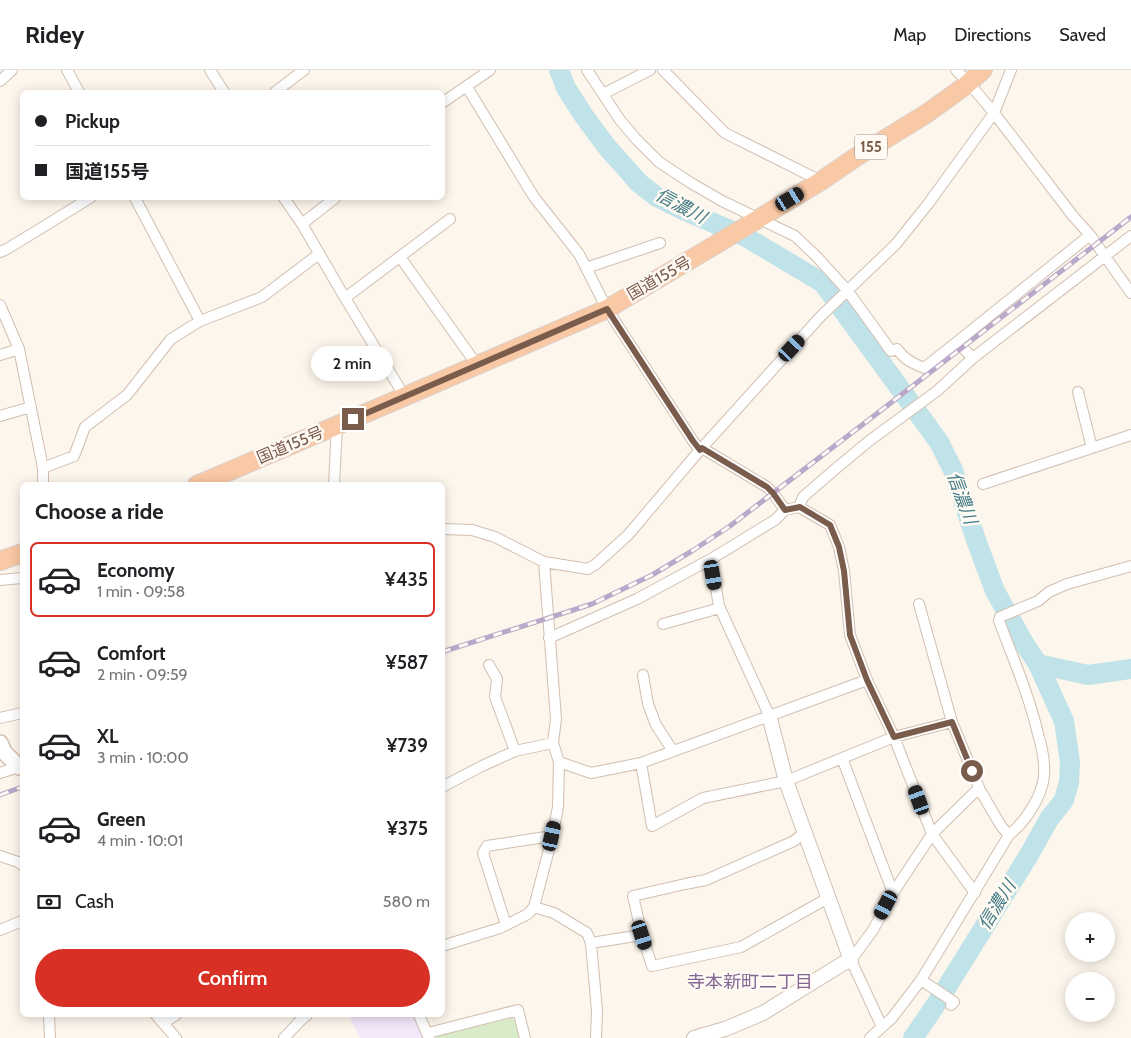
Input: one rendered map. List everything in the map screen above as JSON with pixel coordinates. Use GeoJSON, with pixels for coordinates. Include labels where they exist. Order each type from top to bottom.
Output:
{"type":"FeatureCollection","features":[{"type":"Feature","properties":{"kind":"highway","name":"国道155号"},"geometry":{"type":"LineString","coordinates":[[204,482],[607,309],[821,181],[926,114],[969,83],[983,70]]}},
{"type":"Feature","properties":{"kind":"highway"},"geometry":{"type":"LineString","coordinates":[[0,562],[20,554]]}},
{"type":"Feature","properties":{"kind":"main road"},"geometry":{"type":"LineString","coordinates":[[0,743],[4,752],[20,767]]}},
{"type":"Feature","properties":{"kind":"street"},"geometry":{"type":"LineString","coordinates":[[0,81],[12,70]]}},
{"type":"Feature","properties":{"kind":"street"},"geometry":{"type":"LineString","coordinates":[[67,70],[78,90]]}},
{"type":"Feature","properties":{"kind":"street"},"geometry":{"type":"LineString","coordinates":[[210,70],[223,90]]}},
{"type":"Feature","properties":{"kind":"street"},"geometry":{"type":"LineString","coordinates":[[278,90],[304,70]]}},
{"type":"Feature","properties":{"kind":"street"},"geometry":{"type":"LineString","coordinates":[[445,101],[490,70]]}},
{"type":"Feature","properties":{"kind":"street"},"geometry":{"type":"LineString","coordinates":[[587,70],[625,126],[659,162],[690,183],[757,219],[795,236],[816,256],[891,351],[897,349],[902,357],[909,362],[924,368],[1090,235]]}},
{"type":"Feature","properties":{"kind":"street"},"geometry":{"type":"LineString","coordinates":[[603,94],[650,70]]}},
{"type":"Feature","properties":{"kind":"street"},"geometry":{"type":"LineString","coordinates":[[663,70],[725,132],[821,181]]}},
{"type":"Feature","properties":{"kind":"street"},"geometry":{"type":"LineString","coordinates":[[956,70],[994,113],[1073,216],[1090,235],[1131,293]]}},
{"type":"Feature","properties":{"kind":"street"},"geometry":{"type":"LineString","coordinates":[[445,529],[472,530],[495,538],[544,562],[588,569],[596,564],[628,535],[701,449],[821,316],[896,244],[928,204],[994,113],[1011,70]]}},
{"type":"Feature","properties":{"kind":"street"},"geometry":{"type":"LineString","coordinates":[[467,87],[534,197],[579,254],[607,309],[693,441],[701,449],[767,487],[785,510]]}},
{"type":"Feature","properties":{"kind":"street"},"geometry":{"type":"LineString","coordinates":[[0,252],[84,200]]}},
{"type":"Feature","properties":{"kind":"street"},"geometry":{"type":"LineString","coordinates":[[136,200],[200,321]]}},
{"type":"Feature","properties":{"kind":"street"},"geometry":{"type":"LineString","coordinates":[[285,200],[302,224],[405,397]]}},
{"type":"Feature","properties":{"kind":"street"},"geometry":{"type":"LineString","coordinates":[[302,224],[332,200]]}},
{"type":"Feature","properties":{"kind":"street"},"geometry":{"type":"LineString","coordinates":[[345,298],[450,219]]}},
{"type":"Feature","properties":{"kind":"street"},"geometry":{"type":"LineString","coordinates":[[800,507],[802,497],[870,441],[937,391],[973,358],[1131,236]]}},
{"type":"Feature","properties":{"kind":"street"},"geometry":{"type":"LineString","coordinates":[[586,268],[660,243]]}},
{"type":"Feature","properties":{"kind":"street"},"geometry":{"type":"LineString","coordinates":[[43,468],[74,456],[85,427],[127,395],[171,339],[200,321],[262,297],[319,254]]}},
{"type":"Feature","properties":{"kind":"street"},"geometry":{"type":"LineString","coordinates":[[400,256],[477,365]]}},
{"type":"Feature","properties":{"kind":"street"},"geometry":{"type":"LineString","coordinates":[[0,305],[19,349],[43,468],[43,482]]}},
{"type":"Feature","properties":{"kind":"street"},"geometry":{"type":"LineString","coordinates":[[957,342],[973,358]]}},
{"type":"Feature","properties":{"kind":"street"},"geometry":{"type":"LineString","coordinates":[[0,355],[19,349]]}},
{"type":"Feature","properties":{"kind":"street"},"geometry":{"type":"LineString","coordinates":[[1078,392],[1092,448]]}},
{"type":"Feature","properties":{"kind":"street"},"geometry":{"type":"LineString","coordinates":[[0,416],[31,407]]}},
{"type":"Feature","properties":{"kind":"street"},"geometry":{"type":"LineString","coordinates":[[334,482],[337,425]]}},
{"type":"Feature","properties":{"kind":"street"},"geometry":{"type":"LineString","coordinates":[[983,484],[1131,435]]}},
{"type":"Feature","properties":{"kind":"street"},"geometry":{"type":"LineString","coordinates":[[549,638],[637,599],[711,559],[775,520],[785,510],[800,507],[830,525],[839,547],[844,571],[850,635],[867,680],[894,737],[932,834],[975,893]]}},
{"type":"Feature","properties":{"kind":"street"},"geometry":{"type":"LineString","coordinates":[[711,559],[720,608],[769,715],[786,781],[828,898],[851,960],[882,1027]]}},
{"type":"Feature","properties":{"kind":"street"},"geometry":{"type":"LineString","coordinates":[[445,945],[500,928],[528,914],[534,907],[558,807],[559,762],[553,743],[556,719],[544,562]]}},
{"type":"Feature","properties":{"kind":"street"},"geometry":{"type":"LineString","coordinates":[[870,1038],[892,1018],[921,980],[1010,835],[1020,826],[1042,787],[1044,775],[1042,751],[1032,710],[998,621],[1000,617],[1038,601],[1048,592],[1067,584],[1131,566]]}},
{"type":"Feature","properties":{"kind":"street"},"geometry":{"type":"LineString","coordinates":[[0,580],[20,578]]}},
{"type":"Feature","properties":{"kind":"street"},"geometry":{"type":"LineString","coordinates":[[919,604],[952,722],[979,788],[1001,826],[1010,835]]}},
{"type":"Feature","properties":{"kind":"street"},"geometry":{"type":"LineString","coordinates":[[663,624],[720,608]]}},
{"type":"Feature","properties":{"kind":"street"},"geometry":{"type":"LineString","coordinates":[[489,665],[496,679],[495,697],[515,752]]}},
{"type":"Feature","properties":{"kind":"street"},"geometry":{"type":"LineString","coordinates":[[642,675],[648,704],[656,726],[673,751]]}},
{"type":"Feature","properties":{"kind":"street"},"geometry":{"type":"LineString","coordinates":[[559,762],[591,773],[641,763],[867,680]]}},
{"type":"Feature","properties":{"kind":"street"},"geometry":{"type":"LineString","coordinates":[[0,718],[20,713]]}},
{"type":"Feature","properties":{"kind":"street"},"geometry":{"type":"LineString","coordinates":[[641,763],[652,826],[703,798],[786,781],[894,737],[952,722]]}},
{"type":"Feature","properties":{"kind":"street"},"geometry":{"type":"LineString","coordinates":[[445,784],[515,752],[553,743]]}},
{"type":"Feature","properties":{"kind":"street"},"geometry":{"type":"LineString","coordinates":[[842,758],[893,893]]}},
{"type":"Feature","properties":{"kind":"street"},"geometry":{"type":"LineString","coordinates":[[0,773],[20,768]]}},
{"type":"Feature","properties":{"kind":"street"},"geometry":{"type":"LineString","coordinates":[[694,1038],[725,1029],[763,1013],[851,960],[873,930],[893,893],[932,834],[979,788]]}},
{"type":"Feature","properties":{"kind":"street"},"geometry":{"type":"LineString","coordinates":[[805,832],[794,841],[706,880],[634,896],[642,935],[652,966],[741,947],[828,898]]}},
{"type":"Feature","properties":{"kind":"street"},"geometry":{"type":"LineString","coordinates":[[506,924],[483,853],[487,846],[552,836]]}},
{"type":"Feature","properties":{"kind":"street"},"geometry":{"type":"LineString","coordinates":[[0,856],[20,864]]}},
{"type":"Feature","properties":{"kind":"street"},"geometry":{"type":"LineString","coordinates":[[534,907],[554,912],[587,933],[592,943],[597,1012],[596,1038]]}},
{"type":"Feature","properties":{"kind":"street"},"geometry":{"type":"LineString","coordinates":[[0,930],[20,923]]}},
{"type":"Feature","properties":{"kind":"street"},"geometry":{"type":"LineString","coordinates":[[592,943],[642,935]]}},
{"type":"Feature","properties":{"kind":"street"},"geometry":{"type":"LineString","coordinates":[[921,980],[950,1002]]}},
{"type":"Feature","properties":{"kind":"street"},"geometry":{"type":"LineString","coordinates":[[420,1017],[428,1035],[518,1010],[526,1038]]}},
{"type":"Feature","properties":{"kind":"street"},"geometry":{"type":"LineString","coordinates":[[49,1017],[50,1038]]}},
{"type":"Feature","properties":{"kind":"street"},"geometry":{"type":"LineString","coordinates":[[284,1038],[305,1017]]}},
{"type":"Feature","properties":{"kind":"street"},"geometry":{"type":"LineString","coordinates":[[159,1019],[176,1038]]}},
{"type":"Feature","properties":{"kind":"shaded area"},"geometry":{"type":"Polygon","coordinates":[[[349,1017],[414,1017],[425,1038],[360,1038],[349,1017]]]}},
{"type":"Feature","properties":{"kind":"green space"},"geometry":{"type":"Polygon","coordinates":[[[515,1018],[519,1038],[437,1038],[436,1036],[515,1018]]]}},
{"type":"Feature","properties":{"kind":"waterway","name":"信濃川"},"geometry":{"type":"LineString","coordinates":[[559,70],[566,88],[584,116],[607,147],[639,183],[657,197],[744,236],[823,283],[939,442],[953,470],[995,591],[1038,664],[1064,721],[1070,762],[1069,782],[1064,800],[1049,819],[1029,855],[913,1038]]}},
{"type":"Feature","properties":{"kind":"waterway"},"geometry":{"type":"LineString","coordinates":[[1038,664],[1088,675],[1131,669]]}},
{"type":"Feature","properties":{"kind":"railway"},"geometry":{"type":"LineString","coordinates":[[445,651],[592,604],[652,575],[692,551],[730,526],[1131,217]]}},
{"type":"Feature","properties":{"kind":"railway"},"geometry":{"type":"LineString","coordinates":[[0,795],[20,788]]}},
{"type":"Feature","properties":{"kind":"district","name":"寺本新町二丁目"},"geometry":{"type":"Point","coordinates":[750,982]}},
{"type":"Feature","properties":{"kind":"route"},"geometry":{"type":"LineString","coordinates":[[353,419],[607,309],[700,450],[702,448],[767,487],[785,510],[800,507],[830,525],[839,547],[844,571],[850,635],[867,680],[894,737],[952,722],[972,771]]}}]}
